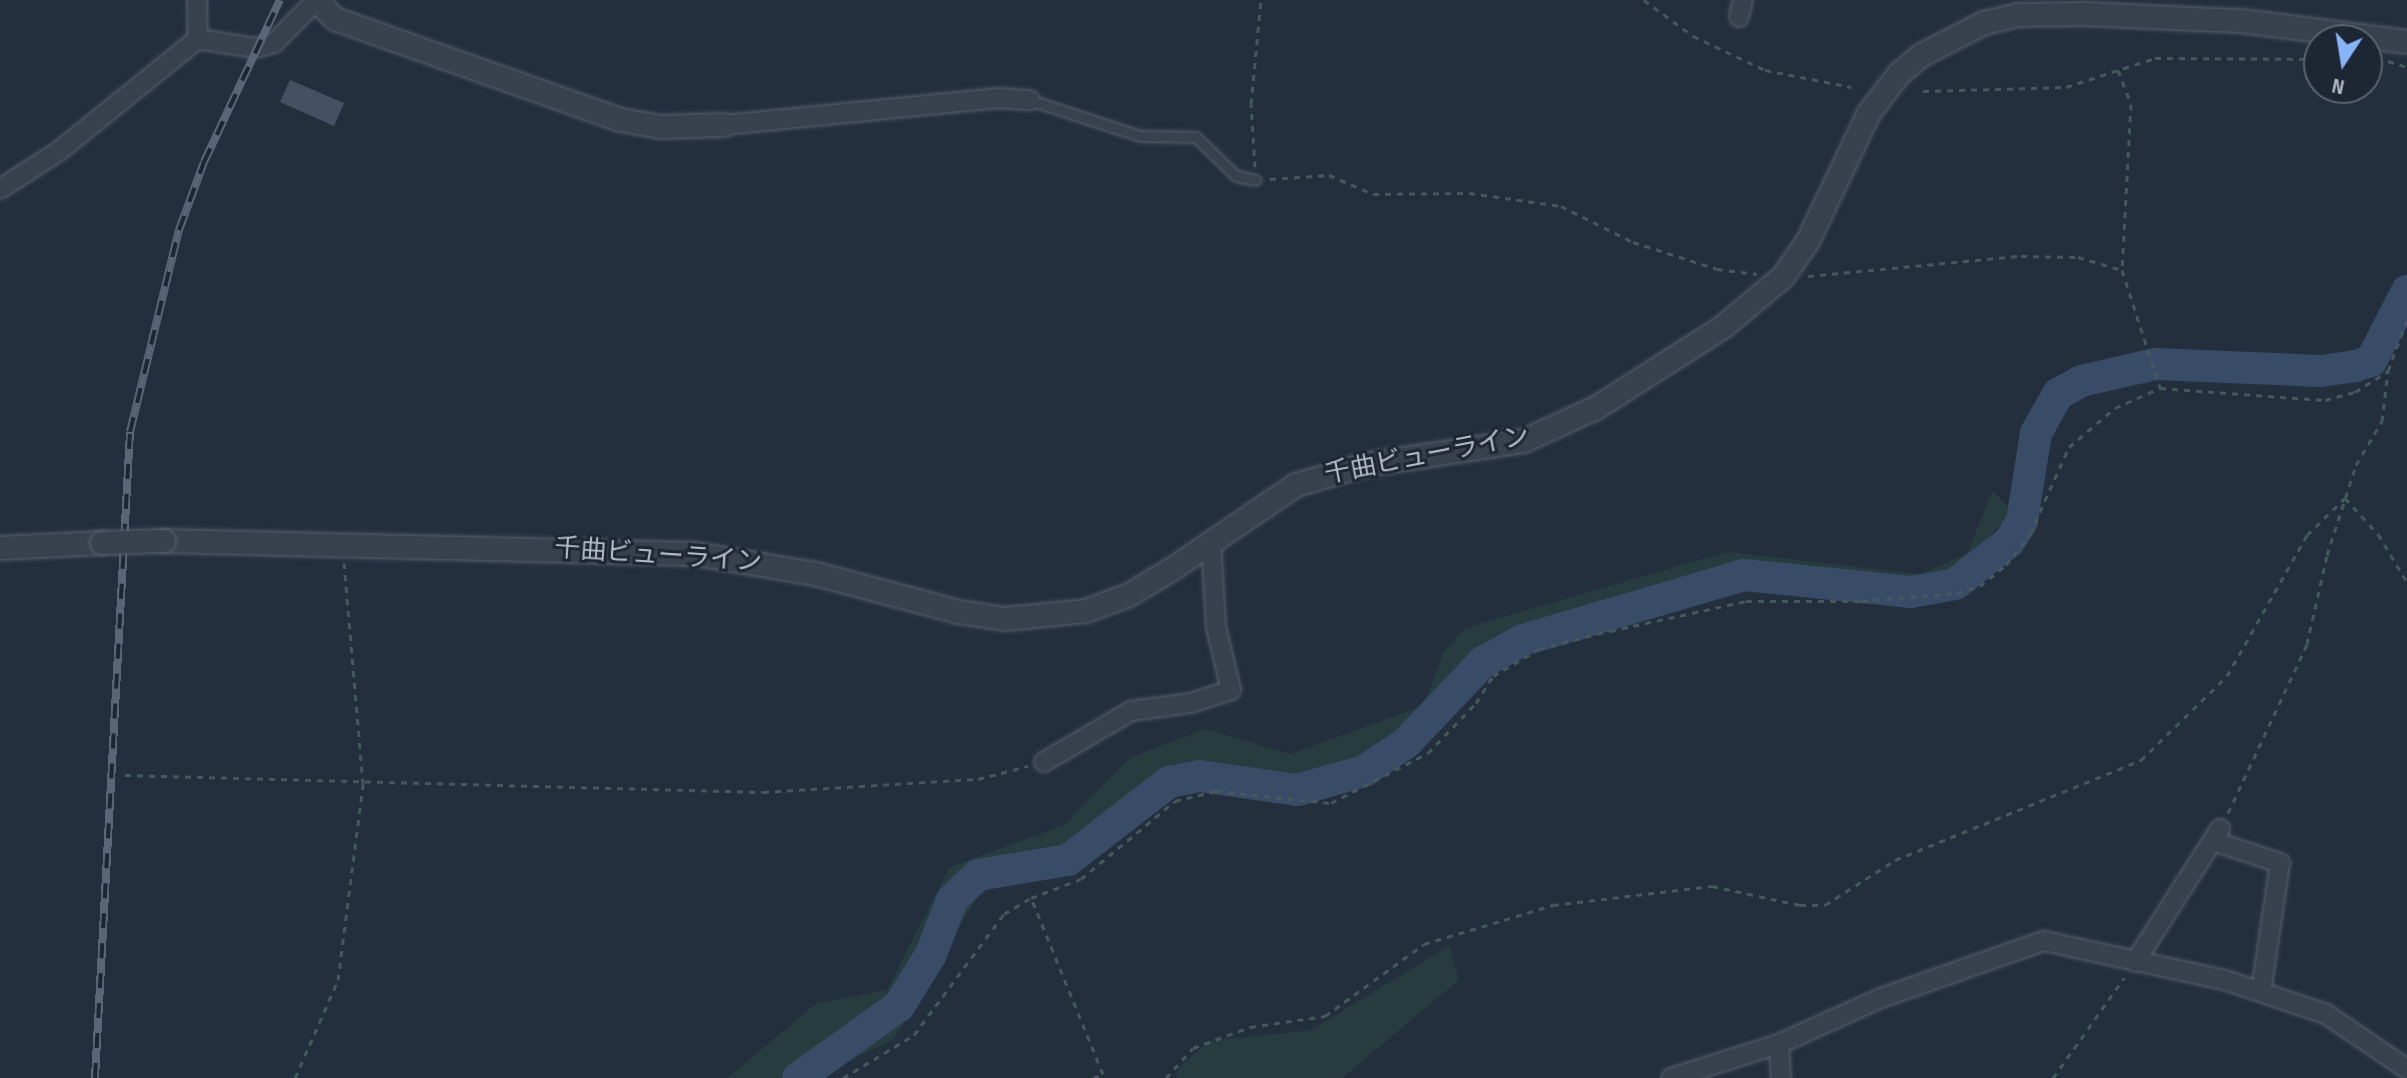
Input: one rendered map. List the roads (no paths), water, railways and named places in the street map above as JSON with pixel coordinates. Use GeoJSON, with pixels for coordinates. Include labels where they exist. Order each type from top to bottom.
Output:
{"type":"FeatureCollection","features":[{"type":"Feature","properties":{"kind":"street"},"geometry":{"type":"LineString","coordinates":[[197,0],[198,39]]}},
{"type":"Feature","properties":{"kind":"street"},"geometry":{"type":"LineString","coordinates":[[0,189],[59,151],[198,39],[255,48],[274,43],[315,1],[335,19],[621,120],[661,127],[724,125],[999,98],[1030,100]]}},
{"type":"Feature","properties":{"kind":"street","name":"千曲ビューライン"},"geometry":{"type":"LineString","coordinates":[[0,548],[164,541],[696,554],[816,574],[1005,619],[1086,611],[1129,595],[1263,504],[1326,473],[1493,448],[1561,426],[1723,327],[1783,277],[1808,241],[1869,113],[1899,74],[1922,55],[1984,23],[2018,15],[2084,14],[2225,21],[2407,42]]}},
{"type":"Feature","properties":{"kind":"street"},"geometry":{"type":"LineString","coordinates":[[1044,762],[1131,711],[1191,703],[1231,690],[1216,627],[1211,540]]}},
{"type":"Feature","properties":{"kind":"street"},"geometry":{"type":"LineString","coordinates":[[2135,962],[2216,835],[2280,863],[2261,992]]}},
{"type":"Feature","properties":{"kind":"street"},"geometry":{"type":"LineString","coordinates":[[1671,1078],[1779,1044],[1881,998],[2031,942],[2135,962],[2261,992],[2326,1014],[2407,1069]]}},
{"type":"Feature","properties":{"kind":"street"},"geometry":{"type":"LineString","coordinates":[[1779,1044],[1781,1078]]}},
{"type":"Feature","properties":{"kind":"lane"},"geometry":{"type":"LineString","coordinates":[[1030,100],[1140,136],[1196,137],[1236,176],[1256,180]]}},
{"type":"Feature","properties":{"kind":"waterway"},"geometry":{"type":"LineString","coordinates":[[798,1078],[899,1006],[931,954],[952,900],[978,875],[1068,860],[1169,782],[1199,776],[1297,790],[1364,771],[1406,743],[1483,662],[1523,640],[1744,575],[1911,592],[1955,584],[2009,542],[2022,521],[2036,433],[2058,394],[2081,381],[2155,364],[2321,371],[2355,366],[2371,361],[2407,291]]}},
{"type":"Feature","properties":{"kind":"railway"},"geometry":{"type":"LineString","coordinates":[[95,1078],[130,432],[179,230],[204,162],[280,0]]}}]}
